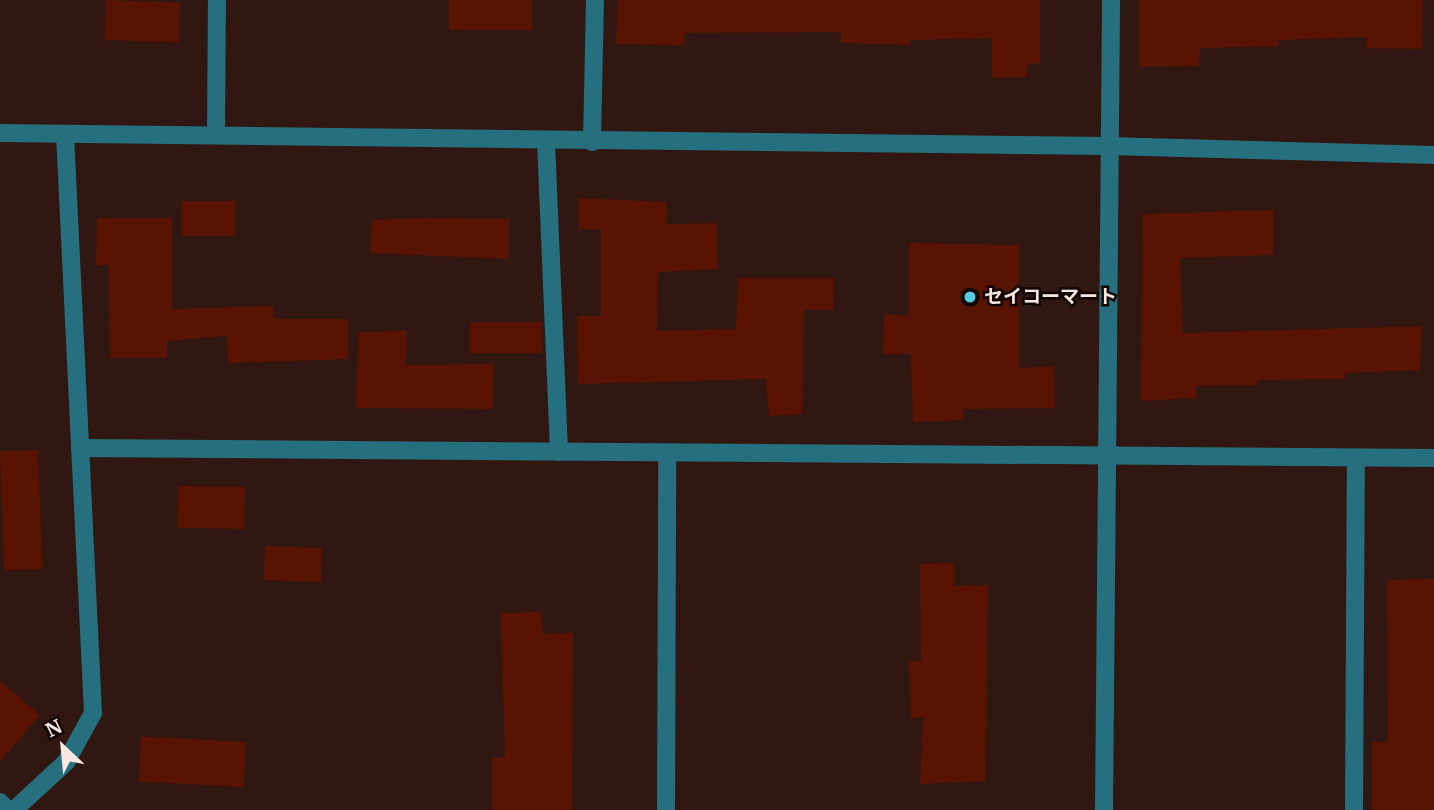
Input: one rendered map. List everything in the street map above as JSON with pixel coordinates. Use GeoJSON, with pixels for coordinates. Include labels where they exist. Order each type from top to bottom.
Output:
{"type":"FeatureCollection","features":[{"type":"Feature","properties":{"kind":"street"},"geometry":{"type":"LineString","coordinates":[[216,135],[217,0]]}},
{"type":"Feature","properties":{"kind":"street"},"geometry":{"type":"LineString","coordinates":[[592,142],[595,0]]}},
{"type":"Feature","properties":{"kind":"street"},"geometry":{"type":"LineString","coordinates":[[1104,810],[1111,0]]}},
{"type":"Feature","properties":{"kind":"street"},"geometry":{"type":"LineString","coordinates":[[0,133],[1108,146],[1434,155]]}},
{"type":"Feature","properties":{"kind":"street"},"geometry":{"type":"LineString","coordinates":[[14,810],[66,762],[93,713],[65,134]]}},
{"type":"Feature","properties":{"kind":"street"},"geometry":{"type":"LineString","coordinates":[[546,141],[559,452]]}},
{"type":"Feature","properties":{"kind":"street"},"geometry":{"type":"LineString","coordinates":[[80,448],[1434,458]]}},
{"type":"Feature","properties":{"kind":"street"},"geometry":{"type":"LineString","coordinates":[[666,810],[667,453]]}},
{"type":"Feature","properties":{"kind":"street"},"geometry":{"type":"LineString","coordinates":[[1354,810],[1356,458]]}},
{"type":"Feature","properties":{"kind":"street"},"geometry":{"type":"LineString","coordinates":[[0,802],[7,810]]}},
{"type":"Feature","properties":{"kind":"building"},"geometry":{"type":"Polygon","coordinates":[[[106,0],[180,3],[179,43],[105,40],[106,0]]]}},
{"type":"Feature","properties":{"kind":"building"},"geometry":{"type":"Polygon","coordinates":[[[449,0],[532,0],[532,30],[449,30],[449,0]]]}},
{"type":"Feature","properties":{"kind":"building"},"geometry":{"type":"Polygon","coordinates":[[[618,0],[1040,0],[1040,63],[1027,65],[1027,77],[992,78],[992,38],[910,40],[910,45],[841,43],[841,32],[685,33],[684,45],[616,44],[618,0]]]}},
{"type":"Feature","properties":{"kind":"building"},"geometry":{"type":"Polygon","coordinates":[[[1139,0],[1423,0],[1422,49],[1366,48],[1367,37],[1279,40],[1279,46],[1200,48],[1199,66],[1139,67],[1139,0]]]}},
{"type":"Feature","properties":{"kind":"building"},"geometry":{"type":"Polygon","coordinates":[[[578,198],[667,202],[666,224],[717,223],[718,269],[658,272],[657,331],[736,329],[738,278],[834,278],[833,310],[804,310],[802,414],[769,416],[766,379],[578,384],[577,316],[601,316],[601,229],[579,229],[578,198]]]}},
{"type":"Feature","properties":{"kind":"building"},"geometry":{"type":"Polygon","coordinates":[[[182,201],[235,201],[235,236],[182,236],[182,201]]]}},
{"type":"Feature","properties":{"kind":"building"},"geometry":{"type":"Polygon","coordinates":[[[1273,210],[1273,255],[1180,258],[1183,333],[1422,326],[1420,370],[1345,373],[1345,379],[1257,380],[1257,385],[1196,386],[1196,398],[1141,401],[1143,214],[1273,210]]]}},
{"type":"Feature","properties":{"kind":"building"},"geometry":{"type":"Polygon","coordinates":[[[97,218],[172,218],[172,309],[273,306],[274,319],[348,319],[348,359],[228,363],[227,336],[167,341],[167,358],[110,358],[109,265],[96,266],[97,218]]]}},
{"type":"Feature","properties":{"kind":"building"},"geometry":{"type":"Polygon","coordinates":[[[509,219],[509,259],[370,253],[372,220],[509,219]]]}},
{"type":"Feature","properties":{"kind":"building"},"geometry":{"type":"Polygon","coordinates":[[[909,243],[1019,245],[1019,368],[1054,366],[1055,408],[963,409],[963,420],[913,422],[911,354],[883,354],[884,314],[909,316],[909,243]]]}},
{"type":"Feature","properties":{"kind":"building"},"geometry":{"type":"Polygon","coordinates":[[[470,322],[542,322],[542,353],[470,353],[470,322]]]}},
{"type":"Feature","properties":{"kind":"building"},"geometry":{"type":"Polygon","coordinates":[[[407,331],[406,365],[494,364],[493,409],[356,408],[359,332],[407,331]]]}},
{"type":"Feature","properties":{"kind":"building"},"geometry":{"type":"Polygon","coordinates":[[[38,450],[42,569],[4,570],[0,451],[38,450]]]}},
{"type":"Feature","properties":{"kind":"building"},"geometry":{"type":"Polygon","coordinates":[[[178,486],[245,487],[244,529],[177,528],[178,486]]]}},
{"type":"Feature","properties":{"kind":"building"},"geometry":{"type":"Polygon","coordinates":[[[265,546],[322,548],[321,582],[264,580],[265,546]]]}},
{"type":"Feature","properties":{"kind":"building"},"geometry":{"type":"Polygon","coordinates":[[[954,563],[954,586],[988,585],[985,781],[920,784],[923,717],[911,719],[909,660],[921,661],[920,564],[954,563]]]}},
{"type":"Feature","properties":{"kind":"building"},"geometry":{"type":"Polygon","coordinates":[[[1434,579],[1434,810],[1372,810],[1372,742],[1388,742],[1387,580],[1434,579]]]}},
{"type":"Feature","properties":{"kind":"building"},"geometry":{"type":"Polygon","coordinates":[[[541,612],[543,634],[573,633],[572,810],[492,810],[492,758],[505,757],[501,613],[541,612]]]}},
{"type":"Feature","properties":{"kind":"building"},"geometry":{"type":"Polygon","coordinates":[[[0,681],[40,715],[0,761],[0,681]]]}},
{"type":"Feature","properties":{"kind":"building"},"geometry":{"type":"Polygon","coordinates":[[[141,737],[246,742],[244,787],[139,781],[141,737]]]}},
{"type":"Feature","properties":{"kind":"place","name":"セイコーマート"},"geometry":{"type":"Point","coordinates":[970,297]}}]}
